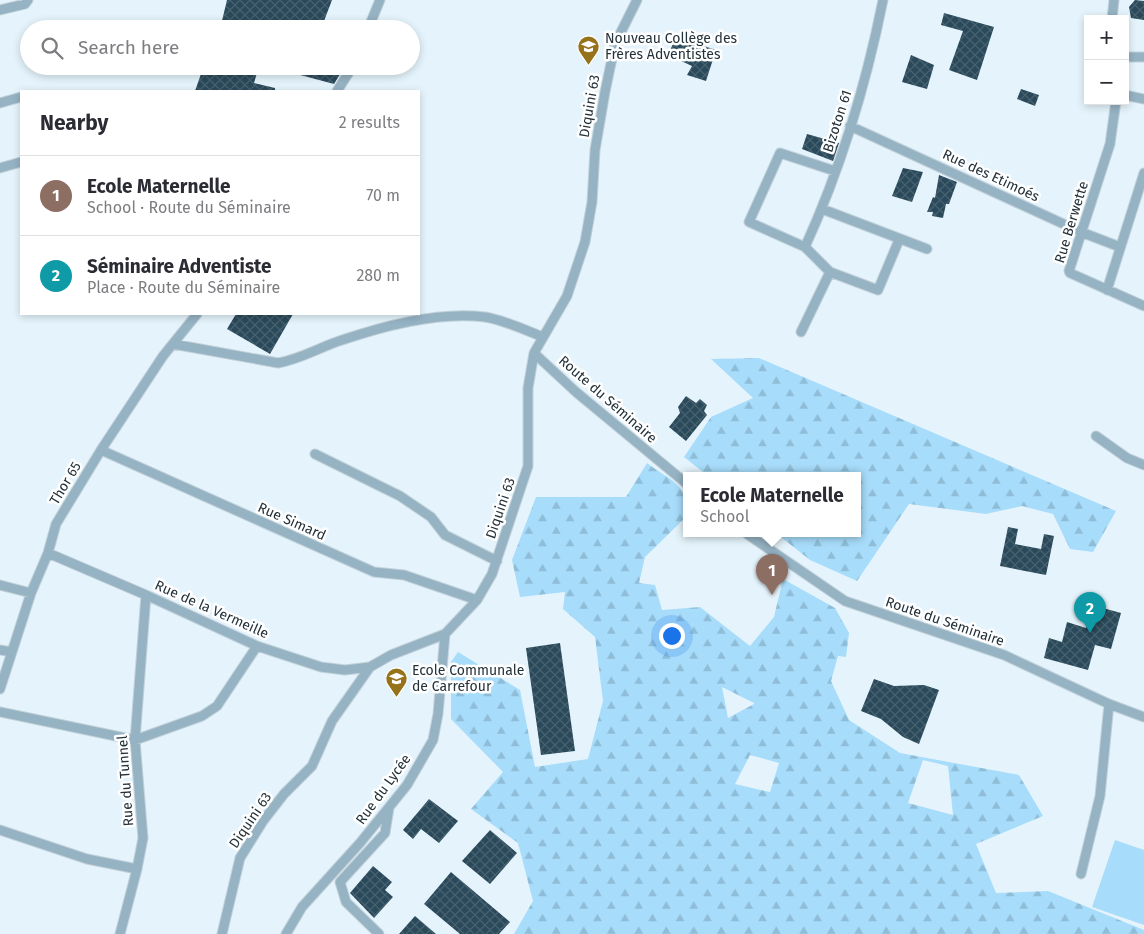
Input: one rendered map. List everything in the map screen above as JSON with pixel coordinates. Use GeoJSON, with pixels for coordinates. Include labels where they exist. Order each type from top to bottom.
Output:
{"type":"FeatureCollection","features":[{"type":"Feature","properties":{"kind":"street"},"geometry":{"type":"LineString","coordinates":[[0,10],[25,4],[28,0]]}},
{"type":"Feature","properties":{"kind":"street"},"geometry":{"type":"LineString","coordinates":[[371,20],[379,0]]}},
{"type":"Feature","properties":{"kind":"street","name":"Diquini 63"},"geometry":{"type":"LineString","coordinates":[[222,934],[240,858],[263,821],[284,794],[312,766],[332,721],[370,667],[391,655],[446,634],[477,600],[489,580],[528,466],[528,388],[534,353],[567,296],[585,242],[592,202],[595,150],[615,44],[637,0]]}},
{"type":"Feature","properties":{"kind":"street","name":"Bizoton 61"},"geometry":{"type":"LineString","coordinates":[[805,247],[822,209],[868,73],[883,0]]}},
{"type":"Feature","properties":{"kind":"street"},"geometry":{"type":"LineString","coordinates":[[1112,15],[1114,0]]}},
{"type":"Feature","properties":{"kind":"street"},"geometry":{"type":"LineString","coordinates":[[1129,58],[1144,57]]}},
{"type":"Feature","properties":{"kind":"street"},"geometry":{"type":"LineString","coordinates":[[338,90],[347,75]]}},
{"type":"Feature","properties":{"kind":"street"},"geometry":{"type":"LineString","coordinates":[[1129,96],[1144,99]]}},
{"type":"Feature","properties":{"kind":"street"},"geometry":{"type":"LineString","coordinates":[[0,103],[20,97]]}},
{"type":"Feature","properties":{"kind":"street","name":"Rue Berwette"},"geometry":{"type":"LineString","coordinates":[[1115,105],[1110,144],[1069,271],[1144,306]]}},
{"type":"Feature","properties":{"kind":"street","name":"Rue des Etimoés"},"geometry":{"type":"LineString","coordinates":[[850,126],[1081,232],[1120,247]]}},
{"type":"Feature","properties":{"kind":"street"},"geometry":{"type":"LineString","coordinates":[[835,171],[780,153],[748,219],[751,224],[805,247],[830,272],[878,290],[899,240]]}},
{"type":"Feature","properties":{"kind":"street"},"geometry":{"type":"LineString","coordinates":[[0,168],[20,162]]}},
{"type":"Feature","properties":{"kind":"street"},"geometry":{"type":"LineString","coordinates":[[1107,290],[1144,172]]}},
{"type":"Feature","properties":{"kind":"street"},"geometry":{"type":"LineString","coordinates":[[822,209],[899,240],[927,249]]}},
{"type":"Feature","properties":{"kind":"street"},"geometry":{"type":"LineString","coordinates":[[801,332],[830,272]]}},
{"type":"Feature","properties":{"kind":"street","name":"Thor 65"},"geometry":{"type":"LineString","coordinates":[[0,688],[31,593],[48,553],[56,524],[101,450],[173,344],[196,315]]}},
{"type":"Feature","properties":{"kind":"street"},"geometry":{"type":"LineString","coordinates":[[173,344],[278,364],[292,361],[342,340],[398,325],[454,315],[487,318],[543,337]]}},
{"type":"Feature","properties":{"kind":"street","name":"Route du Séminaire"},"geometry":{"type":"LineString","coordinates":[[534,353],[576,392],[683,481]]}},
{"type":"Feature","properties":{"kind":"street"},"geometry":{"type":"LineString","coordinates":[[1096,436],[1126,458],[1144,464]]}},
{"type":"Feature","properties":{"kind":"street","name":"Rue Simard"},"geometry":{"type":"LineString","coordinates":[[101,450],[374,572],[404,575],[477,600]]}},
{"type":"Feature","properties":{"kind":"street"},"geometry":{"type":"LineString","coordinates":[[315,454],[400,496],[431,517],[446,535],[497,561]]}},
{"type":"Feature","properties":{"kind":"street","name":"Route du Séminaire"},"geometry":{"type":"LineString","coordinates":[[751,537],[845,601],[1004,656],[1109,704],[1144,717]]}},
{"type":"Feature","properties":{"kind":"street","name":"Rue de la Vermeille"},"geometry":{"type":"LineString","coordinates":[[48,553],[146,595],[256,646],[321,667],[345,670],[370,667]]}},
{"type":"Feature","properties":{"kind":"street"},"geometry":{"type":"LineString","coordinates":[[0,585],[31,593]]}},
{"type":"Feature","properties":{"kind":"street","name":"Rue du Tunnel"},"geometry":{"type":"LineString","coordinates":[[120,934],[143,838],[135,740],[146,595]]}},
{"type":"Feature","properties":{"kind":"street","name":"Rue du Lycée"},"geometry":{"type":"LineString","coordinates":[[286,934],[302,906],[360,843],[407,785],[433,740],[438,714],[446,634]]}},
{"type":"Feature","properties":{"kind":"street"},"geometry":{"type":"LineString","coordinates":[[0,712],[135,740],[202,716],[216,706],[256,646]]}},
{"type":"Feature","properties":{"kind":"street"},"geometry":{"type":"LineString","coordinates":[[0,650],[12,652]]}},
{"type":"Feature","properties":{"kind":"street"},"geometry":{"type":"LineString","coordinates":[[1081,874],[1100,796],[1109,704]]}},
{"type":"Feature","properties":{"kind":"street"},"geometry":{"type":"LineString","coordinates":[[379,934],[346,902],[340,882],[385,833],[389,808]]}},
{"type":"Feature","properties":{"kind":"street"},"geometry":{"type":"LineString","coordinates":[[0,830],[87,858],[137,869]]}},
{"type":"Feature","properties":{"kind":"green space"},"geometry":{"type":"Polygon","coordinates":[[[759,358],[1116,511],[1093,552],[1070,549],[1053,514],[1022,506],[986,514],[909,504],[857,581],[810,560],[781,537],[861,537],[861,472],[703,472],[684,457],[711,417],[753,398],[711,359],[759,358]]]}},
{"type":"Feature","properties":{"kind":"green space"},"geometry":{"type":"Polygon","coordinates":[[[647,463],[671,479],[683,494],[683,520],[645,557],[639,583],[655,585],[662,610],[700,607],[750,646],[774,617],[783,579],[835,608],[849,633],[846,657],[838,656],[831,681],[849,720],[900,753],[1019,775],[1043,816],[976,844],[996,893],[1048,891],[1144,930],[1144,934],[514,934],[533,901],[518,843],[471,809],[503,772],[451,719],[451,662],[458,652],[520,690],[535,767],[588,759],[603,701],[595,637],[563,609],[565,592],[520,597],[512,560],[536,497],[626,497],[647,463]],[[722,687],[728,718],[754,703],[722,687]],[[750,755],[735,784],[770,792],[779,763],[750,755]],[[923,760],[908,803],[953,815],[948,766],[923,760]]]}},
{"type":"Feature","properties":{"kind":"green space"},"geometry":{"type":"Polygon","coordinates":[[[1115,840],[1144,850],[1144,925],[1092,907],[1115,840]]]}},
{"type":"Feature","properties":{"kind":"building"},"geometry":{"type":"Polygon","coordinates":[[[227,0],[332,0],[324,20],[222,20],[227,0]]]}},
{"type":"Feature","properties":{"kind":"building"},"geometry":{"type":"Polygon","coordinates":[[[1135,0],[1144,1],[1144,20],[1131,18],[1129,7],[1135,0]]]}},
{"type":"Feature","properties":{"kind":"building"},"geometry":{"type":"Polygon","coordinates":[[[944,13],[994,27],[977,80],[949,70],[963,31],[941,25],[944,13]]]}},
{"type":"Feature","properties":{"kind":"building"},"geometry":{"type":"Polygon","coordinates":[[[676,37],[716,50],[706,81],[687,75],[692,66],[668,55],[676,37]]]}},
{"type":"Feature","properties":{"kind":"building"},"geometry":{"type":"Polygon","coordinates":[[[911,55],[934,65],[927,89],[902,82],[911,55]]]}},
{"type":"Feature","properties":{"kind":"building"},"geometry":{"type":"Polygon","coordinates":[[[201,75],[256,75],[254,83],[275,88],[275,90],[195,90],[201,75]]]}},
{"type":"Feature","properties":{"kind":"building"},"geometry":{"type":"Polygon","coordinates":[[[300,75],[340,75],[334,84],[300,75]]]}},
{"type":"Feature","properties":{"kind":"building"},"geometry":{"type":"Polygon","coordinates":[[[1021,89],[1039,95],[1035,106],[1017,99],[1021,89]]]}},
{"type":"Feature","properties":{"kind":"building"},"geometry":{"type":"Polygon","coordinates":[[[807,134],[839,143],[833,161],[802,149],[807,134]]]}},
{"type":"Feature","properties":{"kind":"building"},"geometry":{"type":"Polygon","coordinates":[[[903,168],[923,172],[912,202],[892,196],[903,168]]]}},
{"type":"Feature","properties":{"kind":"building"},"geometry":{"type":"Polygon","coordinates":[[[939,175],[957,182],[949,204],[946,204],[943,218],[932,216],[933,212],[927,212],[933,197],[935,198],[939,175]]]}},
{"type":"Feature","properties":{"kind":"building"},"geometry":{"type":"Polygon","coordinates":[[[235,315],[292,315],[270,354],[227,329],[235,315]]]}},
{"type":"Feature","properties":{"kind":"building"},"geometry":{"type":"Polygon","coordinates":[[[686,396],[696,403],[700,399],[707,405],[704,411],[707,415],[686,441],[669,427],[680,413],[678,407],[686,396]]]}},
{"type":"Feature","properties":{"kind":"building"},"geometry":{"type":"Polygon","coordinates":[[[1008,527],[1018,529],[1015,544],[1041,549],[1044,534],[1054,536],[1046,575],[1000,566],[1008,527]]]}},
{"type":"Feature","properties":{"kind":"building"},"geometry":{"type":"Polygon","coordinates":[[[1092,605],[1121,613],[1111,649],[1095,645],[1088,670],[1044,658],[1049,638],[1062,642],[1067,622],[1086,628],[1092,605]]]}},
{"type":"Feature","properties":{"kind":"building"},"geometry":{"type":"Polygon","coordinates":[[[560,643],[575,751],[541,755],[526,648],[560,643]]]}},
{"type":"Feature","properties":{"kind":"building"},"geometry":{"type":"Polygon","coordinates":[[[874,679],[894,686],[924,685],[939,690],[919,744],[903,737],[881,719],[861,711],[874,679]]]}},
{"type":"Feature","properties":{"kind":"building"},"geometry":{"type":"Polygon","coordinates":[[[429,799],[458,821],[439,843],[421,829],[413,839],[403,830],[429,799]]]}},
{"type":"Feature","properties":{"kind":"building"},"geometry":{"type":"Polygon","coordinates":[[[490,830],[517,853],[490,884],[462,861],[490,830]]]}},
{"type":"Feature","properties":{"kind":"building"},"geometry":{"type":"Polygon","coordinates":[[[373,866],[392,882],[385,890],[393,897],[374,918],[350,893],[373,866]]]}},
{"type":"Feature","properties":{"kind":"building"},"geometry":{"type":"Polygon","coordinates":[[[451,872],[510,922],[499,934],[460,934],[424,904],[451,872]]]}},
{"type":"Feature","properties":{"kind":"building"},"geometry":{"type":"Polygon","coordinates":[[[415,916],[436,934],[399,934],[415,916]]]}},
{"type":"Feature","properties":{"kind":"place","name":"Nouveau Collège des Frères Adventistes"},"geometry":{"type":"Point","coordinates":[589,65]}},
{"type":"Feature","properties":{"kind":"place","name":"Ecole Maternelle"},"geometry":{"type":"Point","coordinates":[772,595]}},
{"type":"Feature","properties":{"kind":"place","name":"Séminaire Adventiste"},"geometry":{"type":"Point","coordinates":[1090,633]}},
{"type":"Feature","properties":{"kind":"place","name":"Ecole Communale de Carrefour"},"geometry":{"type":"Point","coordinates":[396,697]}}]}
